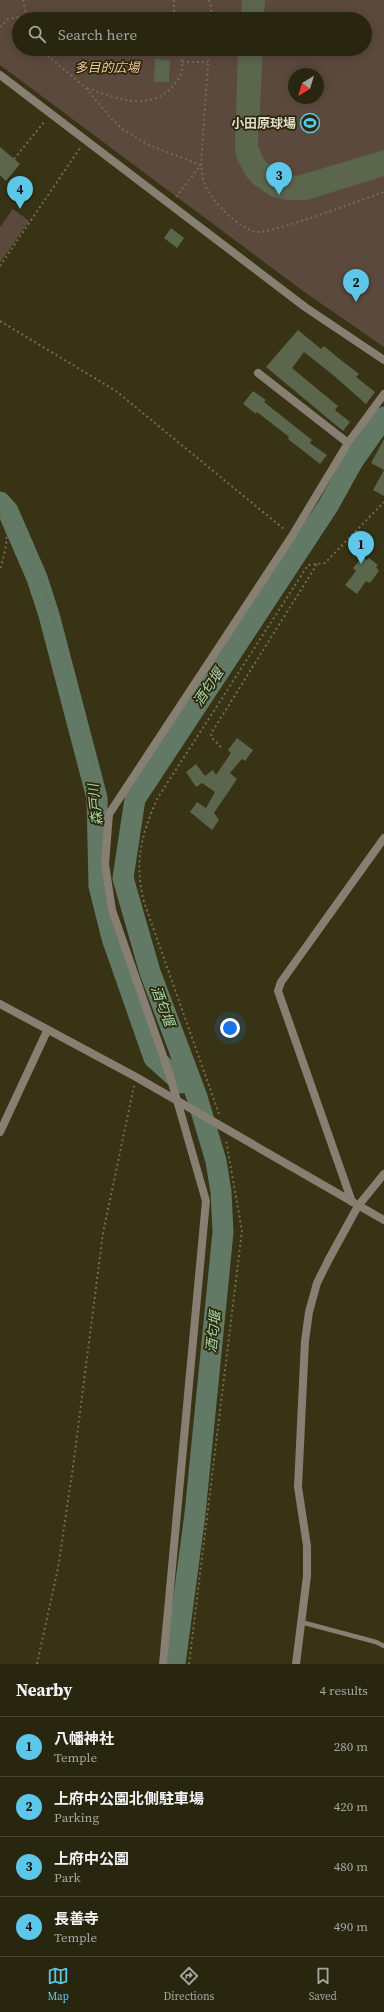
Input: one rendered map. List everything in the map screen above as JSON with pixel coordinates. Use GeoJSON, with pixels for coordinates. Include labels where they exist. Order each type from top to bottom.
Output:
{"type":"FeatureCollection","features":[{"type":"Feature","properties":{"kind":"street"},"geometry":{"type":"LineString","coordinates":[[0,74],[305,307],[384,360]]}},
{"type":"Feature","properties":{"kind":"street"},"geometry":{"type":"LineString","coordinates":[[258,373],[348,443]]}},
{"type":"Feature","properties":{"kind":"street"},"geometry":{"type":"LineString","coordinates":[[163,1664],[206,1201],[170,1076],[112,910],[105,864],[109,814],[292,536],[348,443],[384,394]]}},
{"type":"Feature","properties":{"kind":"street"},"geometry":{"type":"LineString","coordinates":[[355,1204],[278,991],[281,982],[384,838]]}},
{"type":"Feature","properties":{"kind":"street"},"geometry":{"type":"LineString","coordinates":[[0,1004],[47,1031],[136,1077],[384,1220]]}},
{"type":"Feature","properties":{"kind":"street"},"geometry":{"type":"LineString","coordinates":[[0,1132],[47,1031]]}},
{"type":"Feature","properties":{"kind":"street"},"geometry":{"type":"LineString","coordinates":[[296,1664],[308,1560],[298,1487],[305,1341],[309,1312],[317,1283],[355,1204],[384,1174]]}},
{"type":"Feature","properties":{"kind":"lane"},"geometry":{"type":"LineString","coordinates":[[301,1622],[376,1642],[384,1646]]}},
{"type":"Feature","properties":{"kind":"path"},"geometry":{"type":"LineString","coordinates":[[23,0],[25,12]]}},
{"type":"Feature","properties":{"kind":"path"},"geometry":{"type":"LineString","coordinates":[[174,0],[174,12]]}},
{"type":"Feature","properties":{"kind":"path"},"geometry":{"type":"LineString","coordinates":[[209,0],[212,8],[212,12]]}},
{"type":"Feature","properties":{"kind":"path"},"geometry":{"type":"LineString","coordinates":[[0,27],[8,19],[12,19]]}},
{"type":"Feature","properties":{"kind":"path"},"geometry":{"type":"LineString","coordinates":[[48,56],[86,88],[122,129],[149,145],[201,165]]}},
{"type":"Feature","properties":{"kind":"path"},"geometry":{"type":"LineString","coordinates":[[86,88],[124,100],[138,102],[152,101],[161,96],[178,80],[182,70],[182,56]]}},
{"type":"Feature","properties":{"kind":"path"},"geometry":{"type":"LineString","coordinates":[[208,56],[201,165],[204,183],[210,194],[222,209],[241,224],[257,232],[276,228],[384,192]]}},
{"type":"Feature","properties":{"kind":"path"},"geometry":{"type":"LineString","coordinates":[[182,62],[208,62]]}},
{"type":"Feature","properties":{"kind":"path"},"geometry":{"type":"LineString","coordinates":[[14,159],[52,113]]}},
{"type":"Feature","properties":{"kind":"path"},"geometry":{"type":"LineString","coordinates":[[0,266],[86,139]]}},
{"type":"Feature","properties":{"kind":"path"},"geometry":{"type":"LineString","coordinates":[[171,204],[201,165]]}},
{"type":"Feature","properties":{"kind":"path"},"geometry":{"type":"LineString","coordinates":[[0,321],[116,391],[292,536]]}},
{"type":"Feature","properties":{"kind":"path"},"geometry":{"type":"LineString","coordinates":[[189,1664],[242,1231],[225,1128],[144,902],[139,881],[142,841],[147,821],[157,799],[308,565],[325,563],[384,502]]}},
{"type":"Feature","properties":{"kind":"path"},"geometry":{"type":"LineString","coordinates":[[0,513],[5,521],[7,544],[0,570]]}},
{"type":"Feature","properties":{"kind":"path"},"geometry":{"type":"LineString","coordinates":[[5,521],[18,521],[43,580],[109,814]]}},
{"type":"Feature","properties":{"kind":"path"},"geometry":{"type":"LineString","coordinates":[[221,748],[211,738],[212,732],[317,564]]}},
{"type":"Feature","properties":{"kind":"path"},"geometry":{"type":"LineString","coordinates":[[37,1664],[58,1568],[103,1233],[136,1077]]}},
{"type":"Feature","properties":{"kind":"green space","name":"多目的広場"},"geometry":{"type":"Polygon","coordinates":[[[0,0],[384,0],[384,347],[303,291],[0,65],[0,0]]]}},
{"type":"Feature","properties":{"kind":"green space"},"geometry":{"type":"Polygon","coordinates":[[[13,209],[29,221],[0,263],[0,227],[13,209]]]}},
{"type":"Feature","properties":{"kind":"building"},"geometry":{"type":"Polygon","coordinates":[[[242,0],[265,0],[264,12],[241,12],[242,0]]]}},
{"type":"Feature","properties":{"kind":"building"},"geometry":{"type":"Polygon","coordinates":[[[238,56],[263,56],[258,145],[263,158],[272,168],[283,174],[297,176],[384,150],[384,176],[307,200],[286,200],[271,196],[253,184],[246,176],[237,159],[235,148],[238,56]]]}},
{"type":"Feature","properties":{"kind":"building"},"geometry":{"type":"Polygon","coordinates":[[[155,59],[170,60],[169,82],[154,82],[155,59]]]}},
{"type":"Feature","properties":{"kind":"building"},"geometry":{"type":"Polygon","coordinates":[[[0,147],[20,164],[6,181],[0,175],[0,147]]]}},
{"type":"Feature","properties":{"kind":"building"},"geometry":{"type":"Polygon","coordinates":[[[171,228],[184,238],[177,248],[164,238],[171,228]]]}},
{"type":"Feature","properties":{"kind":"building"},"geometry":{"type":"Polygon","coordinates":[[[298,330],[321,349],[324,346],[359,374],[356,377],[375,392],[366,404],[304,352],[292,368],[338,406],[335,410],[350,422],[343,431],[266,367],[298,330]]]}},
{"type":"Feature","properties":{"kind":"building"},"geometry":{"type":"Polygon","coordinates":[[[253,391],[266,400],[264,402],[312,440],[310,443],[327,455],[320,464],[257,412],[256,414],[243,404],[253,391]]]}},
{"type":"Feature","properties":{"kind":"building"},"geometry":{"type":"Polygon","coordinates":[[[384,439],[384,470],[371,463],[384,439]]]}},
{"type":"Feature","properties":{"kind":"building"},"geometry":{"type":"Polygon","coordinates":[[[384,470],[384,496],[373,490],[384,470]]]}},
{"type":"Feature","properties":{"kind":"building"},"geometry":{"type":"Polygon","coordinates":[[[362,557],[367,560],[369,558],[378,565],[376,567],[379,571],[370,583],[366,581],[357,594],[345,585],[356,571],[353,568],[362,557]]]}},
{"type":"Feature","properties":{"kind":"building"},"geometry":{"type":"Polygon","coordinates":[[[237,738],[253,750],[245,761],[242,759],[230,773],[237,779],[214,813],[219,820],[212,830],[190,812],[197,802],[206,808],[215,792],[202,783],[196,787],[186,772],[196,764],[205,776],[213,770],[216,775],[231,753],[228,750],[237,738]]]}},
{"type":"Feature","properties":{"kind":"waterway","name":"酒匂堰"},"geometry":{"type":"LineString","coordinates":[[175,1664],[195,1514],[223,1232],[221,1192],[216,1161],[197,1097],[150,972],[123,878],[135,799],[328,506],[353,461],[384,417]]}},
{"type":"Feature","properties":{"kind":"waterway","name":"森戸川"},"geometry":{"type":"LineString","coordinates":[[0,502],[8,511],[37,578],[49,615],[97,798],[99,886],[112,938],[154,1058],[182,1083]]}},
{"type":"Feature","properties":{"kind":"place","name":"小田原球場"},"geometry":{"type":"Point","coordinates":[310,123]}},
{"type":"Feature","properties":{"kind":"place","name":"上府中公園"},"geometry":{"type":"Point","coordinates":[279,195]}},
{"type":"Feature","properties":{"kind":"place","name":"長善寺"},"geometry":{"type":"Point","coordinates":[20,209]}},
{"type":"Feature","properties":{"kind":"place","name":"上府中公園北側駐車場"},"geometry":{"type":"Point","coordinates":[356,302]}},
{"type":"Feature","properties":{"kind":"place","name":"八幡神社"},"geometry":{"type":"Point","coordinates":[361,564]}}]}
